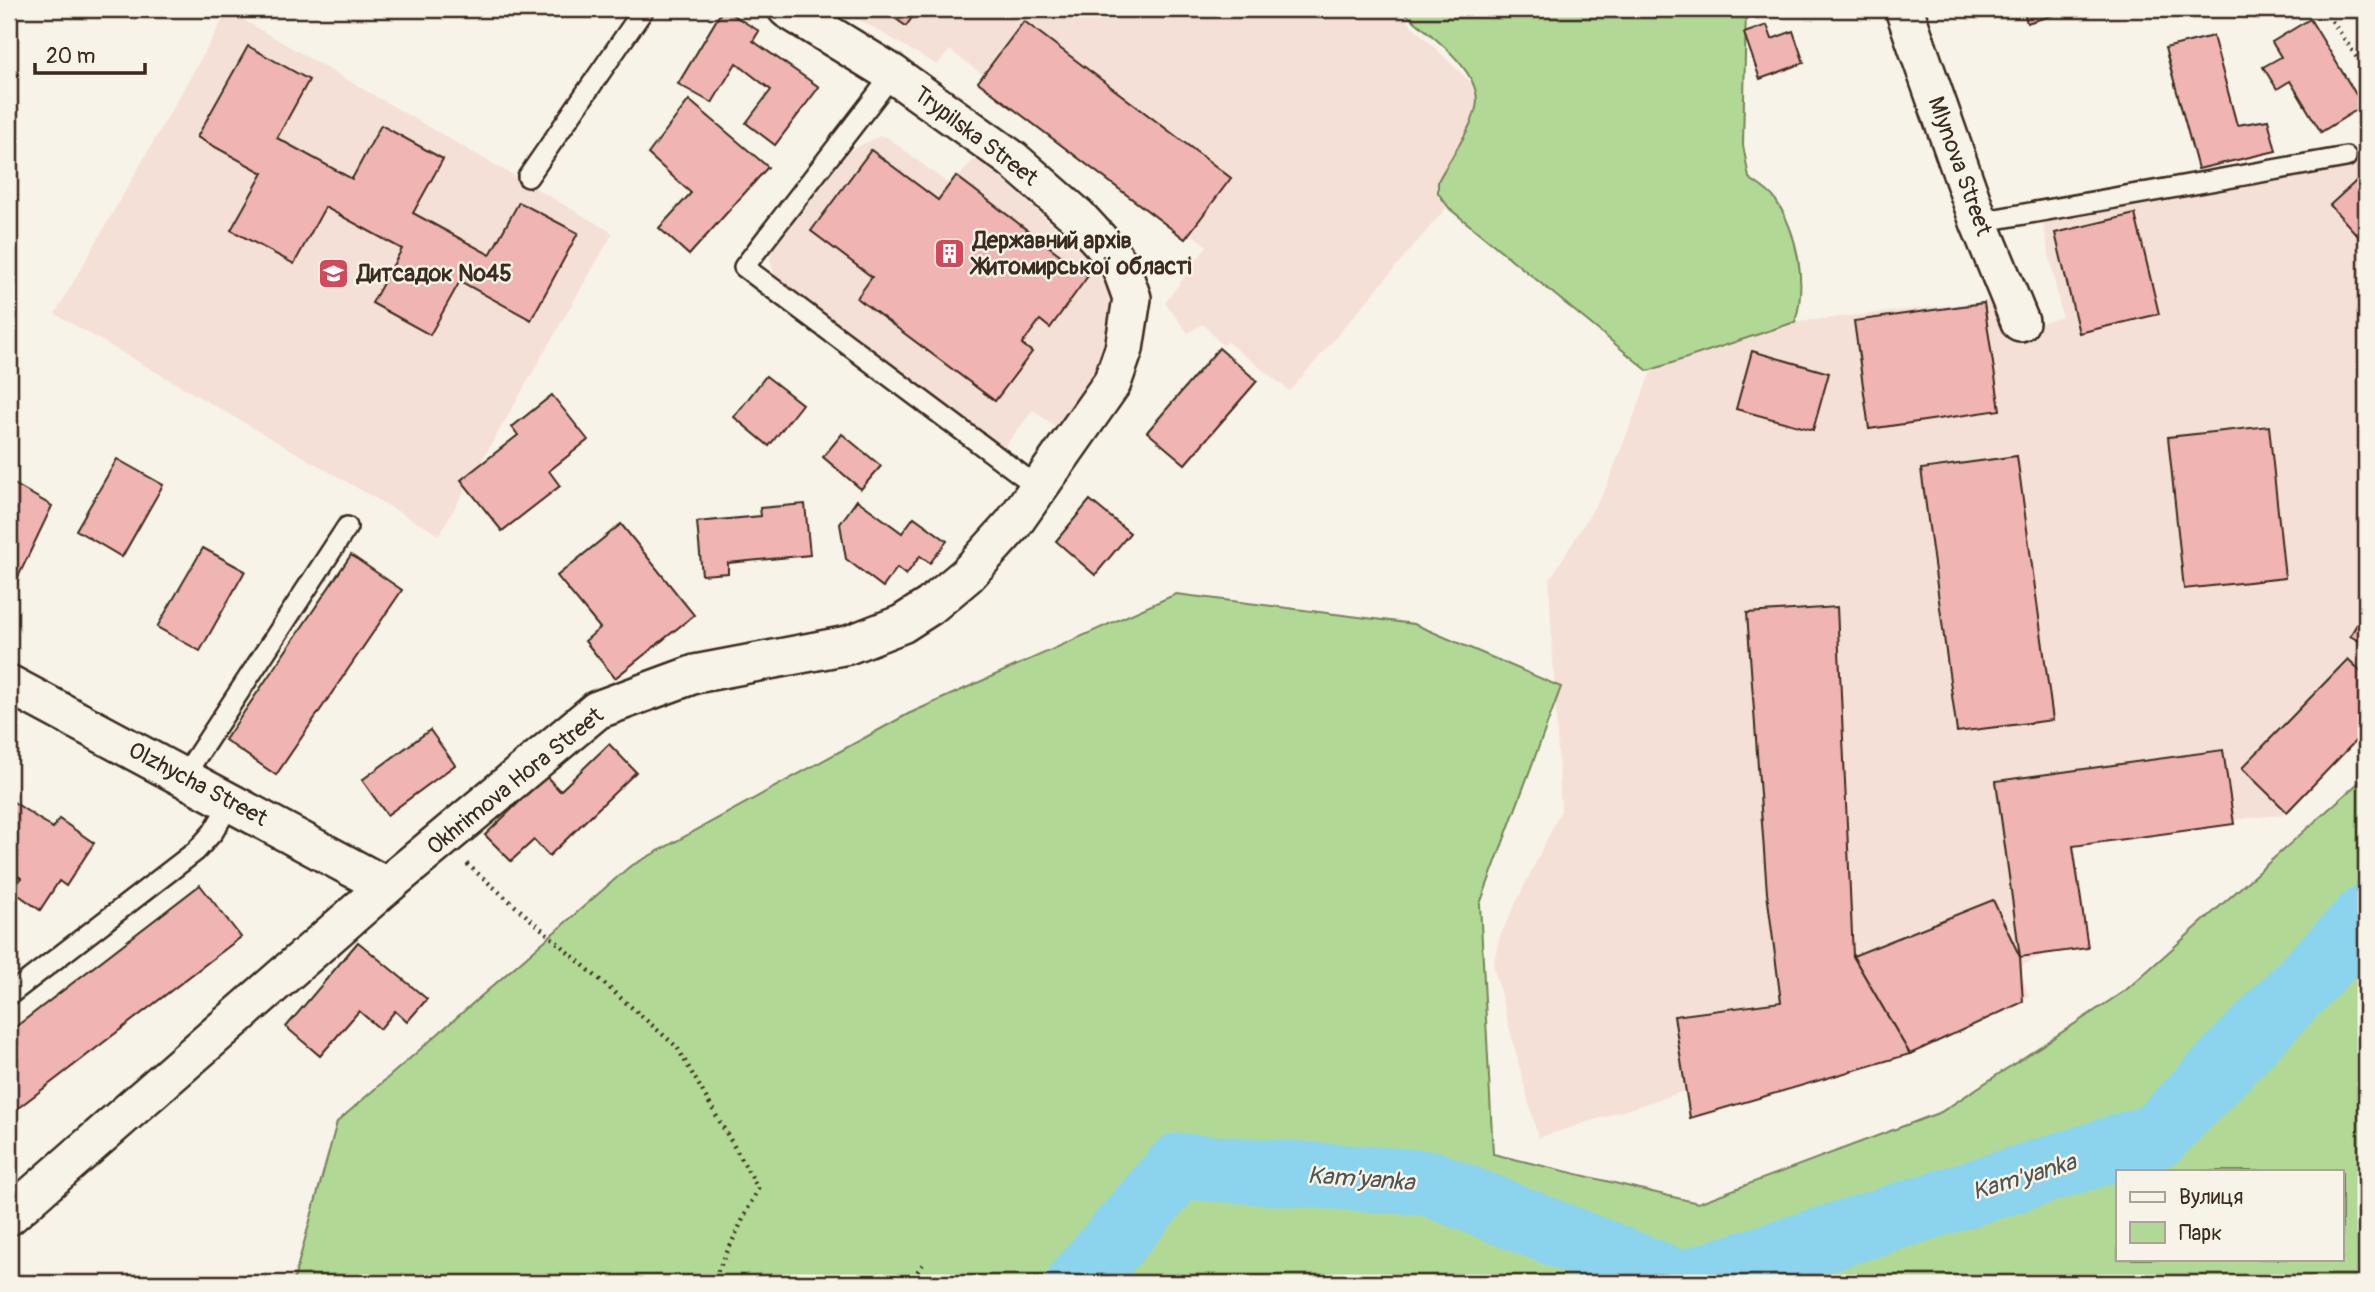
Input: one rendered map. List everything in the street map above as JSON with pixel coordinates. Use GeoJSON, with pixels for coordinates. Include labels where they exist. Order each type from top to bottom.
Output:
{"type":"FeatureCollection","features":[{"type":"Feature","properties":{"kind":"street","name":"Trypilska Street"},"geometry":{"type":"LineString","coordinates":[[787,9],[893,74],[1012,159],[1078,217],[1120,265],[1132,298]]}},
{"type":"Feature","properties":{"kind":"street","name":"Mlynova Street"},"geometry":{"type":"LineString","coordinates":[[1904,9],[1979,222],[2020,322]]}},
{"type":"Feature","properties":{"kind":"street","name":"Okhrimova Hora Street"},"geometry":{"type":"LineString","coordinates":[[9,1216],[386,886],[597,710],[695,674],[848,645],[902,624],[930,606],[967,575],[1013,524],[1112,383],[1124,349],[1132,298]]}},
{"type":"Feature","properties":{"kind":"street","name":"Olzhycha Street"},"geometry":{"type":"LineString","coordinates":[[9,684],[386,886]]}},
{"type":"Feature","properties":{"kind":"lane"},"geometry":{"type":"LineString","coordinates":[[528,177],[644,9]]}},
{"type":"Feature","properties":{"kind":"lane"},"geometry":{"type":"LineString","coordinates":[[893,74],[744,267],[1039,488]]}},
{"type":"Feature","properties":{"kind":"lane"},"geometry":{"type":"LineString","coordinates":[[1979,222],[2346,157]]}},
{"type":"Feature","properties":{"kind":"lane"},"geometry":{"type":"LineString","coordinates":[[184,776],[347,527]]}},
{"type":"Feature","properties":{"kind":"lane"},"geometry":{"type":"LineString","coordinates":[[9,995],[196,851],[213,832],[231,802]]}},
{"type":"Feature","properties":{"kind":"path"},"geometry":{"type":"LineString","coordinates":[[2323,9],[2366,71]]}},
{"type":"Feature","properties":{"kind":"path"},"geometry":{"type":"LineString","coordinates":[[440,841],[677,1047],[758,1188],[712,1283]]}},
{"type":"Feature","properties":{"kind":"path"},"geometry":{"type":"LineString","coordinates":[[909,1283],[923,1264]]}},
{"type":"Feature","properties":{"kind":"shaded area"},"geometry":{"type":"Polygon","coordinates":[[[841,9],[1395,9],[1516,126],[1290,391],[1227,342],[1223,346],[1203,324],[1188,333],[1165,303],[1207,246],[950,50],[937,65],[841,9]]]}},
{"type":"Feature","properties":{"kind":"shaded area","name":"Дитсадок №45"},"geometry":{"type":"Polygon","coordinates":[[[228,11],[613,233],[439,535],[55,314],[228,11]]]}},
{"type":"Feature","properties":{"kind":"shaded area"},"geometry":{"type":"Polygon","coordinates":[[[880,136],[887,137],[951,186],[973,160],[984,161],[1101,270],[1112,298],[1104,356],[1098,370],[1055,427],[1033,410],[1005,446],[995,447],[775,277],[770,260],[772,251],[849,151],[880,136]]]}},
{"type":"Feature","properties":{"kind":"shaded area"},"geometry":{"type":"Polygon","coordinates":[[[2366,144],[2366,727],[2286,814],[2071,838],[2081,936],[2019,967],[2029,996],[1869,1062],[1692,1089],[1538,1138],[1493,965],[1500,936],[1561,810],[1549,581],[1605,490],[1653,367],[1795,322],[1989,301],[2017,330],[2062,317],[2040,209],[2366,144]]]}},
{"type":"Feature","properties":{"kind":"green space"},"geometry":{"type":"Polygon","coordinates":[[[1400,9],[1746,9],[1743,145],[1749,178],[1775,199],[1795,243],[1800,291],[1795,322],[1648,371],[1450,209],[1438,193],[1438,181],[1473,117],[1476,94],[1471,80],[1451,53],[1400,9]]]}},
{"type":"Feature","properties":{"kind":"green space"},"geometry":{"type":"Polygon","coordinates":[[[1176,594],[1414,624],[1561,687],[1480,904],[1493,1154],[1698,1203],[1941,1112],[2126,990],[2366,776],[2366,1283],[293,1283],[337,1122],[629,867],[908,714],[1176,594]]]}},
{"type":"Feature","properties":{"kind":"building"},"geometry":{"type":"Polygon","coordinates":[[[723,9],[759,31],[753,41],[819,87],[775,145],[746,123],[771,90],[736,63],[712,103],[678,84],[723,9]]]}},
{"type":"Feature","properties":{"kind":"building"},"geometry":{"type":"Polygon","coordinates":[[[882,9],[918,9],[906,26],[882,9]]]}},
{"type":"Feature","properties":{"kind":"building"},"geometry":{"type":"Polygon","coordinates":[[[2023,9],[2074,9],[2027,23],[2023,9]]]}},
{"type":"Feature","properties":{"kind":"building"},"geometry":{"type":"Polygon","coordinates":[[[2310,19],[2363,106],[2321,132],[2290,81],[2277,89],[2263,67],[2281,57],[2272,42],[2310,19]]]}},
{"type":"Feature","properties":{"kind":"building"},"geometry":{"type":"Polygon","coordinates":[[[1024,21],[1231,178],[1185,239],[978,82],[1024,21]]]}},
{"type":"Feature","properties":{"kind":"building"},"geometry":{"type":"Polygon","coordinates":[[[1767,25],[1772,39],[1793,31],[1804,63],[1760,79],[1744,33],[1767,25]]]}},
{"type":"Feature","properties":{"kind":"building"},"geometry":{"type":"Polygon","coordinates":[[[2213,36],[2237,125],[2268,120],[2276,151],[2198,169],[2165,48],[2213,36]]]}},
{"type":"Feature","properties":{"kind":"building"},"geometry":{"type":"Polygon","coordinates":[[[248,46],[309,80],[277,138],[352,179],[381,125],[443,159],[413,213],[490,255],[519,202],[578,233],[531,320],[460,281],[430,335],[372,303],[402,249],[325,207],[294,264],[231,230],[263,173],[197,137],[248,46]]]}},
{"type":"Feature","properties":{"kind":"building"},"geometry":{"type":"Polygon","coordinates":[[[689,100],[768,167],[689,255],[659,228],[691,193],[648,154],[689,100]]]}},
{"type":"Feature","properties":{"kind":"building","name":"Державний архів Житомирської області"},"geometry":{"type":"Polygon","coordinates":[[[871,150],[938,200],[956,176],[1088,276],[1050,328],[1040,320],[1022,344],[1032,352],[995,401],[857,298],[872,277],[811,231],[871,150]]]}},
{"type":"Feature","properties":{"kind":"building"},"geometry":{"type":"Polygon","coordinates":[[[2366,172],[2366,245],[2330,205],[2366,172]]]}},
{"type":"Feature","properties":{"kind":"building"},"geometry":{"type":"Polygon","coordinates":[[[2135,214],[2159,314],[2079,333],[2055,233],[2135,214]]]}},
{"type":"Feature","properties":{"kind":"building"},"geometry":{"type":"Polygon","coordinates":[[[1984,303],[2000,410],[1869,429],[1854,321],[1984,303]]]}},
{"type":"Feature","properties":{"kind":"building"},"geometry":{"type":"Polygon","coordinates":[[[1219,348],[1257,381],[1185,464],[1147,432],[1219,348]]]}},
{"type":"Feature","properties":{"kind":"building"},"geometry":{"type":"Polygon","coordinates":[[[1752,351],[1829,373],[1813,430],[1736,409],[1752,351]]]}},
{"type":"Feature","properties":{"kind":"building"},"geometry":{"type":"Polygon","coordinates":[[[766,376],[802,404],[769,446],[734,417],[766,376]]]}},
{"type":"Feature","properties":{"kind":"building"},"geometry":{"type":"Polygon","coordinates":[[[552,395],[588,440],[549,471],[560,486],[502,531],[461,480],[518,435],[512,427],[552,395]]]}},
{"type":"Feature","properties":{"kind":"building"},"geometry":{"type":"Polygon","coordinates":[[[2269,426],[2285,578],[2184,589],[2168,437],[2269,426]]]}},
{"type":"Feature","properties":{"kind":"building"},"geometry":{"type":"Polygon","coordinates":[[[842,434],[881,466],[861,489],[823,457],[842,434]]]}},
{"type":"Feature","properties":{"kind":"building"},"geometry":{"type":"Polygon","coordinates":[[[2017,456],[2053,720],[1957,732],[1921,469],[2017,456]]]}},
{"type":"Feature","properties":{"kind":"building"},"geometry":{"type":"Polygon","coordinates":[[[117,459],[163,485],[122,557],[76,530],[117,459]]]}},
{"type":"Feature","properties":{"kind":"building"},"geometry":{"type":"Polygon","coordinates":[[[9,481],[52,506],[9,596],[9,481]]]}},
{"type":"Feature","properties":{"kind":"building"},"geometry":{"type":"Polygon","coordinates":[[[857,500],[902,533],[914,517],[947,541],[930,563],[920,556],[906,575],[897,568],[883,587],[846,559],[840,524],[857,500]]]}},
{"type":"Feature","properties":{"kind":"building"},"geometry":{"type":"Polygon","coordinates":[[[1090,500],[1130,533],[1095,575],[1056,541],[1090,500]]]}},
{"type":"Feature","properties":{"kind":"building"},"geometry":{"type":"Polygon","coordinates":[[[805,504],[810,555],[728,563],[728,573],[702,575],[697,522],[761,516],[760,508],[805,504]]]}},
{"type":"Feature","properties":{"kind":"building"},"geometry":{"type":"Polygon","coordinates":[[[621,524],[694,615],[615,678],[585,641],[600,628],[557,576],[621,524]]]}},
{"type":"Feature","properties":{"kind":"building"},"geometry":{"type":"Polygon","coordinates":[[[203,548],[245,571],[200,651],[157,627],[203,548]]]}},
{"type":"Feature","properties":{"kind":"building"},"geometry":{"type":"Polygon","coordinates":[[[351,555],[402,590],[276,775],[225,740],[351,555]]]}},
{"type":"Feature","properties":{"kind":"building"},"geometry":{"type":"Polygon","coordinates":[[[1837,607],[1853,956],[1910,1054],[1690,1118],[1674,1016],[1781,1002],[1767,893],[1747,613],[1837,607]]]}},
{"type":"Feature","properties":{"kind":"building"},"geometry":{"type":"Polygon","coordinates":[[[2366,609],[2366,645],[2350,636],[2366,609]]]}},
{"type":"Feature","properties":{"kind":"building"},"geometry":{"type":"Polygon","coordinates":[[[2348,659],[2366,676],[2366,730],[2287,812],[2242,768],[2348,659]]]}},
{"type":"Feature","properties":{"kind":"building"},"geometry":{"type":"Polygon","coordinates":[[[430,730],[455,765],[387,815],[362,780],[430,730]]]}},
{"type":"Feature","properties":{"kind":"building"},"geometry":{"type":"Polygon","coordinates":[[[609,744],[636,772],[549,856],[534,840],[511,861],[485,835],[546,776],[560,791],[609,744]]]}},
{"type":"Feature","properties":{"kind":"building"},"geometry":{"type":"Polygon","coordinates":[[[2223,750],[2234,824],[2073,846],[2088,948],[2020,957],[1996,781],[2223,750]]]}},
{"type":"Feature","properties":{"kind":"building"},"geometry":{"type":"Polygon","coordinates":[[[9,799],[53,828],[59,819],[94,843],[66,886],[59,881],[40,910],[13,891],[21,878],[9,870],[9,799]]]}},
{"type":"Feature","properties":{"kind":"building"},"geometry":{"type":"Polygon","coordinates":[[[200,885],[241,937],[9,1115],[9,1032],[200,885]]]}},
{"type":"Feature","properties":{"kind":"building"},"geometry":{"type":"Polygon","coordinates":[[[1993,900],[2020,957],[2023,1002],[1910,1054],[1853,956],[1993,900]]]}},
{"type":"Feature","properties":{"kind":"building"},"geometry":{"type":"Polygon","coordinates":[[[358,942],[427,999],[407,1022],[395,1011],[380,1029],[359,1011],[320,1056],[286,1027],[358,942]]]}},
{"type":"Feature","properties":{"kind":"waterway","name":"Kam'yanka"},"geometry":{"type":"LineString","coordinates":[[1684,1283],[2158,1135],[2366,918]]}},
{"type":"Feature","properties":{"kind":"waterway","name":"Kam'yanka"},"geometry":{"type":"LineString","coordinates":[[1079,1283],[1179,1166],[1429,1183],[1679,1283]]}},
{"type":"Feature","properties":{"kind":"place","name":"Державний архів Житомирської області"},"geometry":{"type":"Point","coordinates":[950,253]}},
{"type":"Feature","properties":{"kind":"place","name":"Дитсадок №45"},"geometry":{"type":"Point","coordinates":[334,273]}}]}
